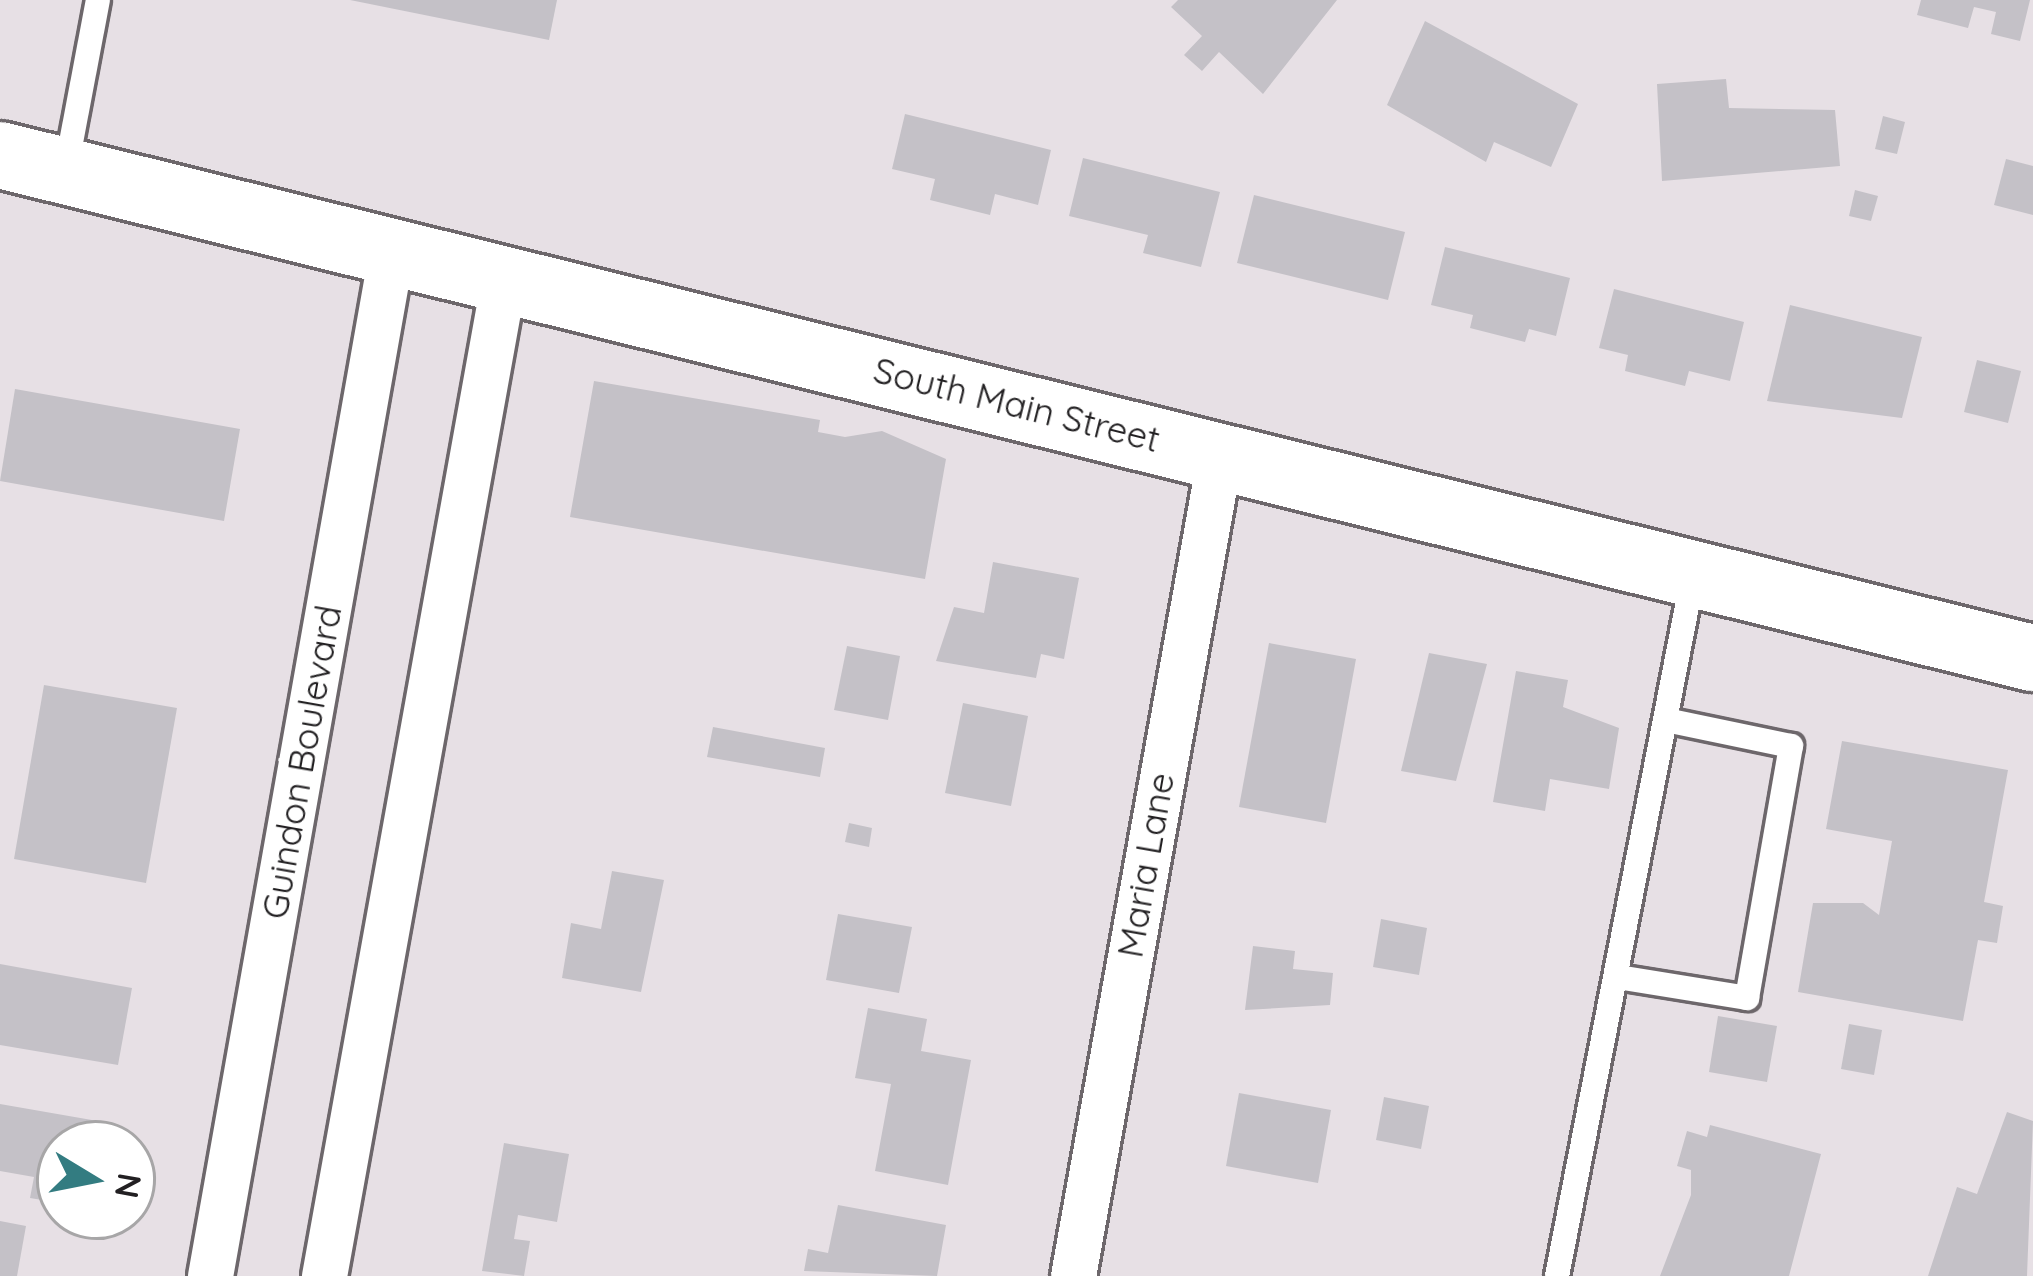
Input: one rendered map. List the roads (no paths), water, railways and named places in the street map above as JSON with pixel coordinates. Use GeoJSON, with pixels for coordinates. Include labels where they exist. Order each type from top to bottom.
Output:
{"type":"FeatureCollection","features":[{"type":"Feature","properties":{"kind":"main road","name":"South Main Street"},"geometry":{"type":"LineString","coordinates":[[0,155],[392,248],[2033,658]]}},
{"type":"Feature","properties":{"kind":"street","name":"Guindon Boulevard"},"geometry":{"type":"LineString","coordinates":[[210,1276],[392,248]]}},
{"type":"Feature","properties":{"kind":"street"},"geometry":{"type":"LineString","coordinates":[[324,1276],[504,278]]}},
{"type":"Feature","properties":{"kind":"street","name":"Maria Lane"},"geometry":{"type":"LineString","coordinates":[[1073,1276],[1220,454]]}},
{"type":"Feature","properties":{"kind":"lane"},"geometry":{"type":"LineString","coordinates":[[66,171],[98,0]]}},
{"type":"Feature","properties":{"kind":"lane"},"geometry":{"type":"LineString","coordinates":[[1557,1276],[1693,574]]}},
{"type":"Feature","properties":{"kind":"lane"},"geometry":{"type":"LineString","coordinates":[[1618,977],[1747,998],[1791,746],[1666,721]]}}]}
